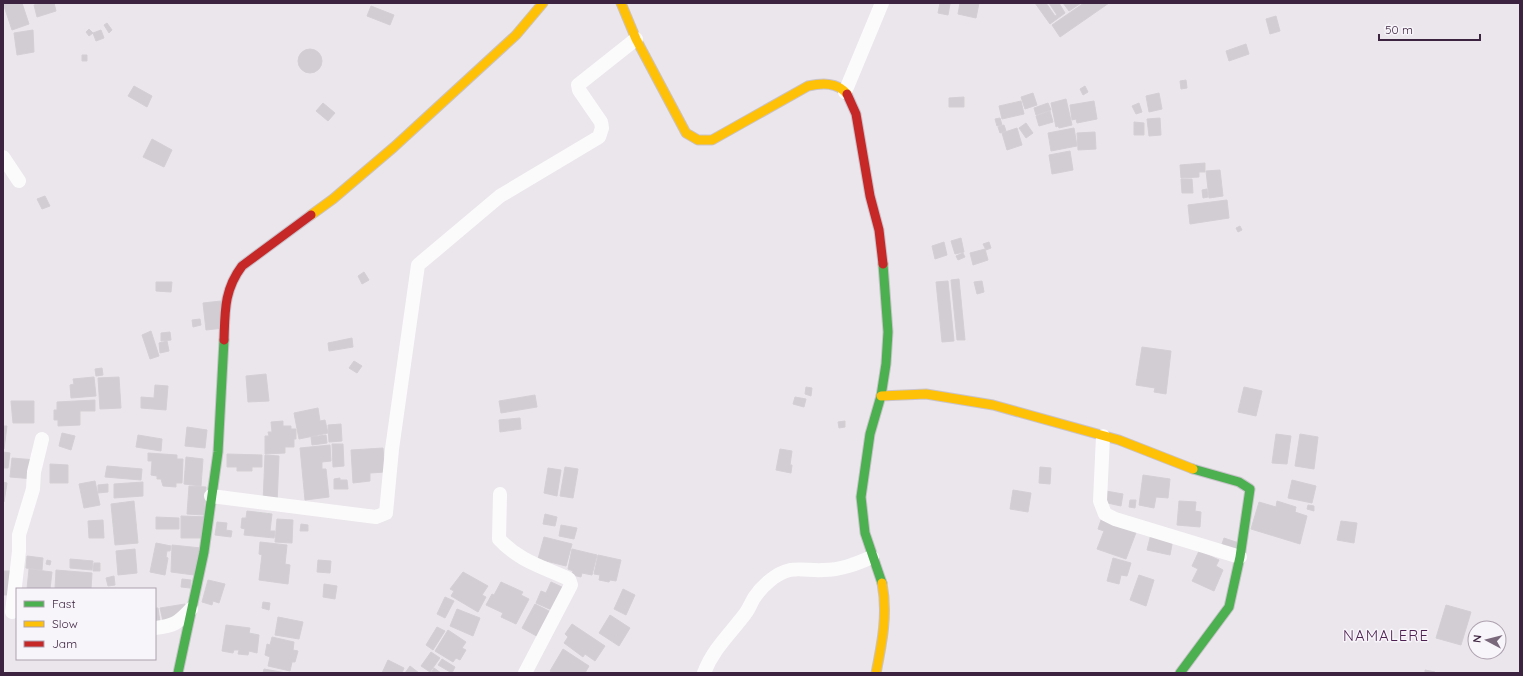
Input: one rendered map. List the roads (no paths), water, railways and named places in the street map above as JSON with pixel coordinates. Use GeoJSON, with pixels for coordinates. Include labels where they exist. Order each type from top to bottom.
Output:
{"type":"FeatureCollection","features":[{"type":"Feature","properties":{"kind":"street"},"geometry":{"type":"LineString","coordinates":[[178,673],[204,552],[218,452],[226,298],[234,277],[242,266],[333,199],[394,147],[516,35],[544,3]]}},
{"type":"Feature","properties":{"kind":"street"},"geometry":{"type":"LineString","coordinates":[[621,3],[636,39],[686,133],[692,139],[698,141],[712,140],[721,137],[808,86],[823,83],[833,85],[845,92],[851,101],[856,114],[870,196],[879,230],[885,276],[888,332],[886,364],[881,396],[870,434],[861,498],[865,533],[881,580],[885,600],[884,629],[876,673]]}},
{"type":"Feature","properties":{"kind":"street"},"geometry":{"type":"LineString","coordinates":[[845,92],[882,3]]}},
{"type":"Feature","properties":{"kind":"street"},"geometry":{"type":"LineString","coordinates":[[211,496],[376,517],[386,513],[392,449],[418,266],[500,196],[599,137],[602,128],[601,122],[579,90],[578,85],[636,39]]}},
{"type":"Feature","properties":{"kind":"street"},"geometry":{"type":"LineString","coordinates":[[3,157],[19,181]]}},
{"type":"Feature","properties":{"kind":"street"},"geometry":{"type":"LineString","coordinates":[[881,396],[926,394],[993,405],[1103,436],[1199,471],[1239,482],[1250,489],[1240,557],[1229,607],[1180,673]]}},
{"type":"Feature","properties":{"kind":"street"},"geometry":{"type":"LineString","coordinates":[[1103,436],[1100,502],[1105,514],[1115,519],[1240,557]]}},
{"type":"Feature","properties":{"kind":"street"},"geometry":{"type":"LineString","coordinates":[[11,612],[19,551],[19,535],[33,489],[34,472],[42,439]]}},
{"type":"Feature","properties":{"kind":"street"},"geometry":{"type":"LineString","coordinates":[[500,494],[499,539],[510,551],[527,561],[569,579],[571,584],[525,673]]}},
{"type":"Feature","properties":{"kind":"street"},"geometry":{"type":"LineString","coordinates":[[704,673],[709,660],[719,644],[747,612],[755,597],[768,582],[779,574],[790,570],[836,570],[854,566],[872,557]]}},
{"type":"Feature","properties":{"kind":"street"},"geometry":{"type":"LineString","coordinates":[[156,628],[168,627],[179,623],[192,609]]}},
{"type":"Feature","properties":{"kind":"district","name":"NAMALERE"},"geometry":{"type":"Point","coordinates":[1386,636]}}]}
